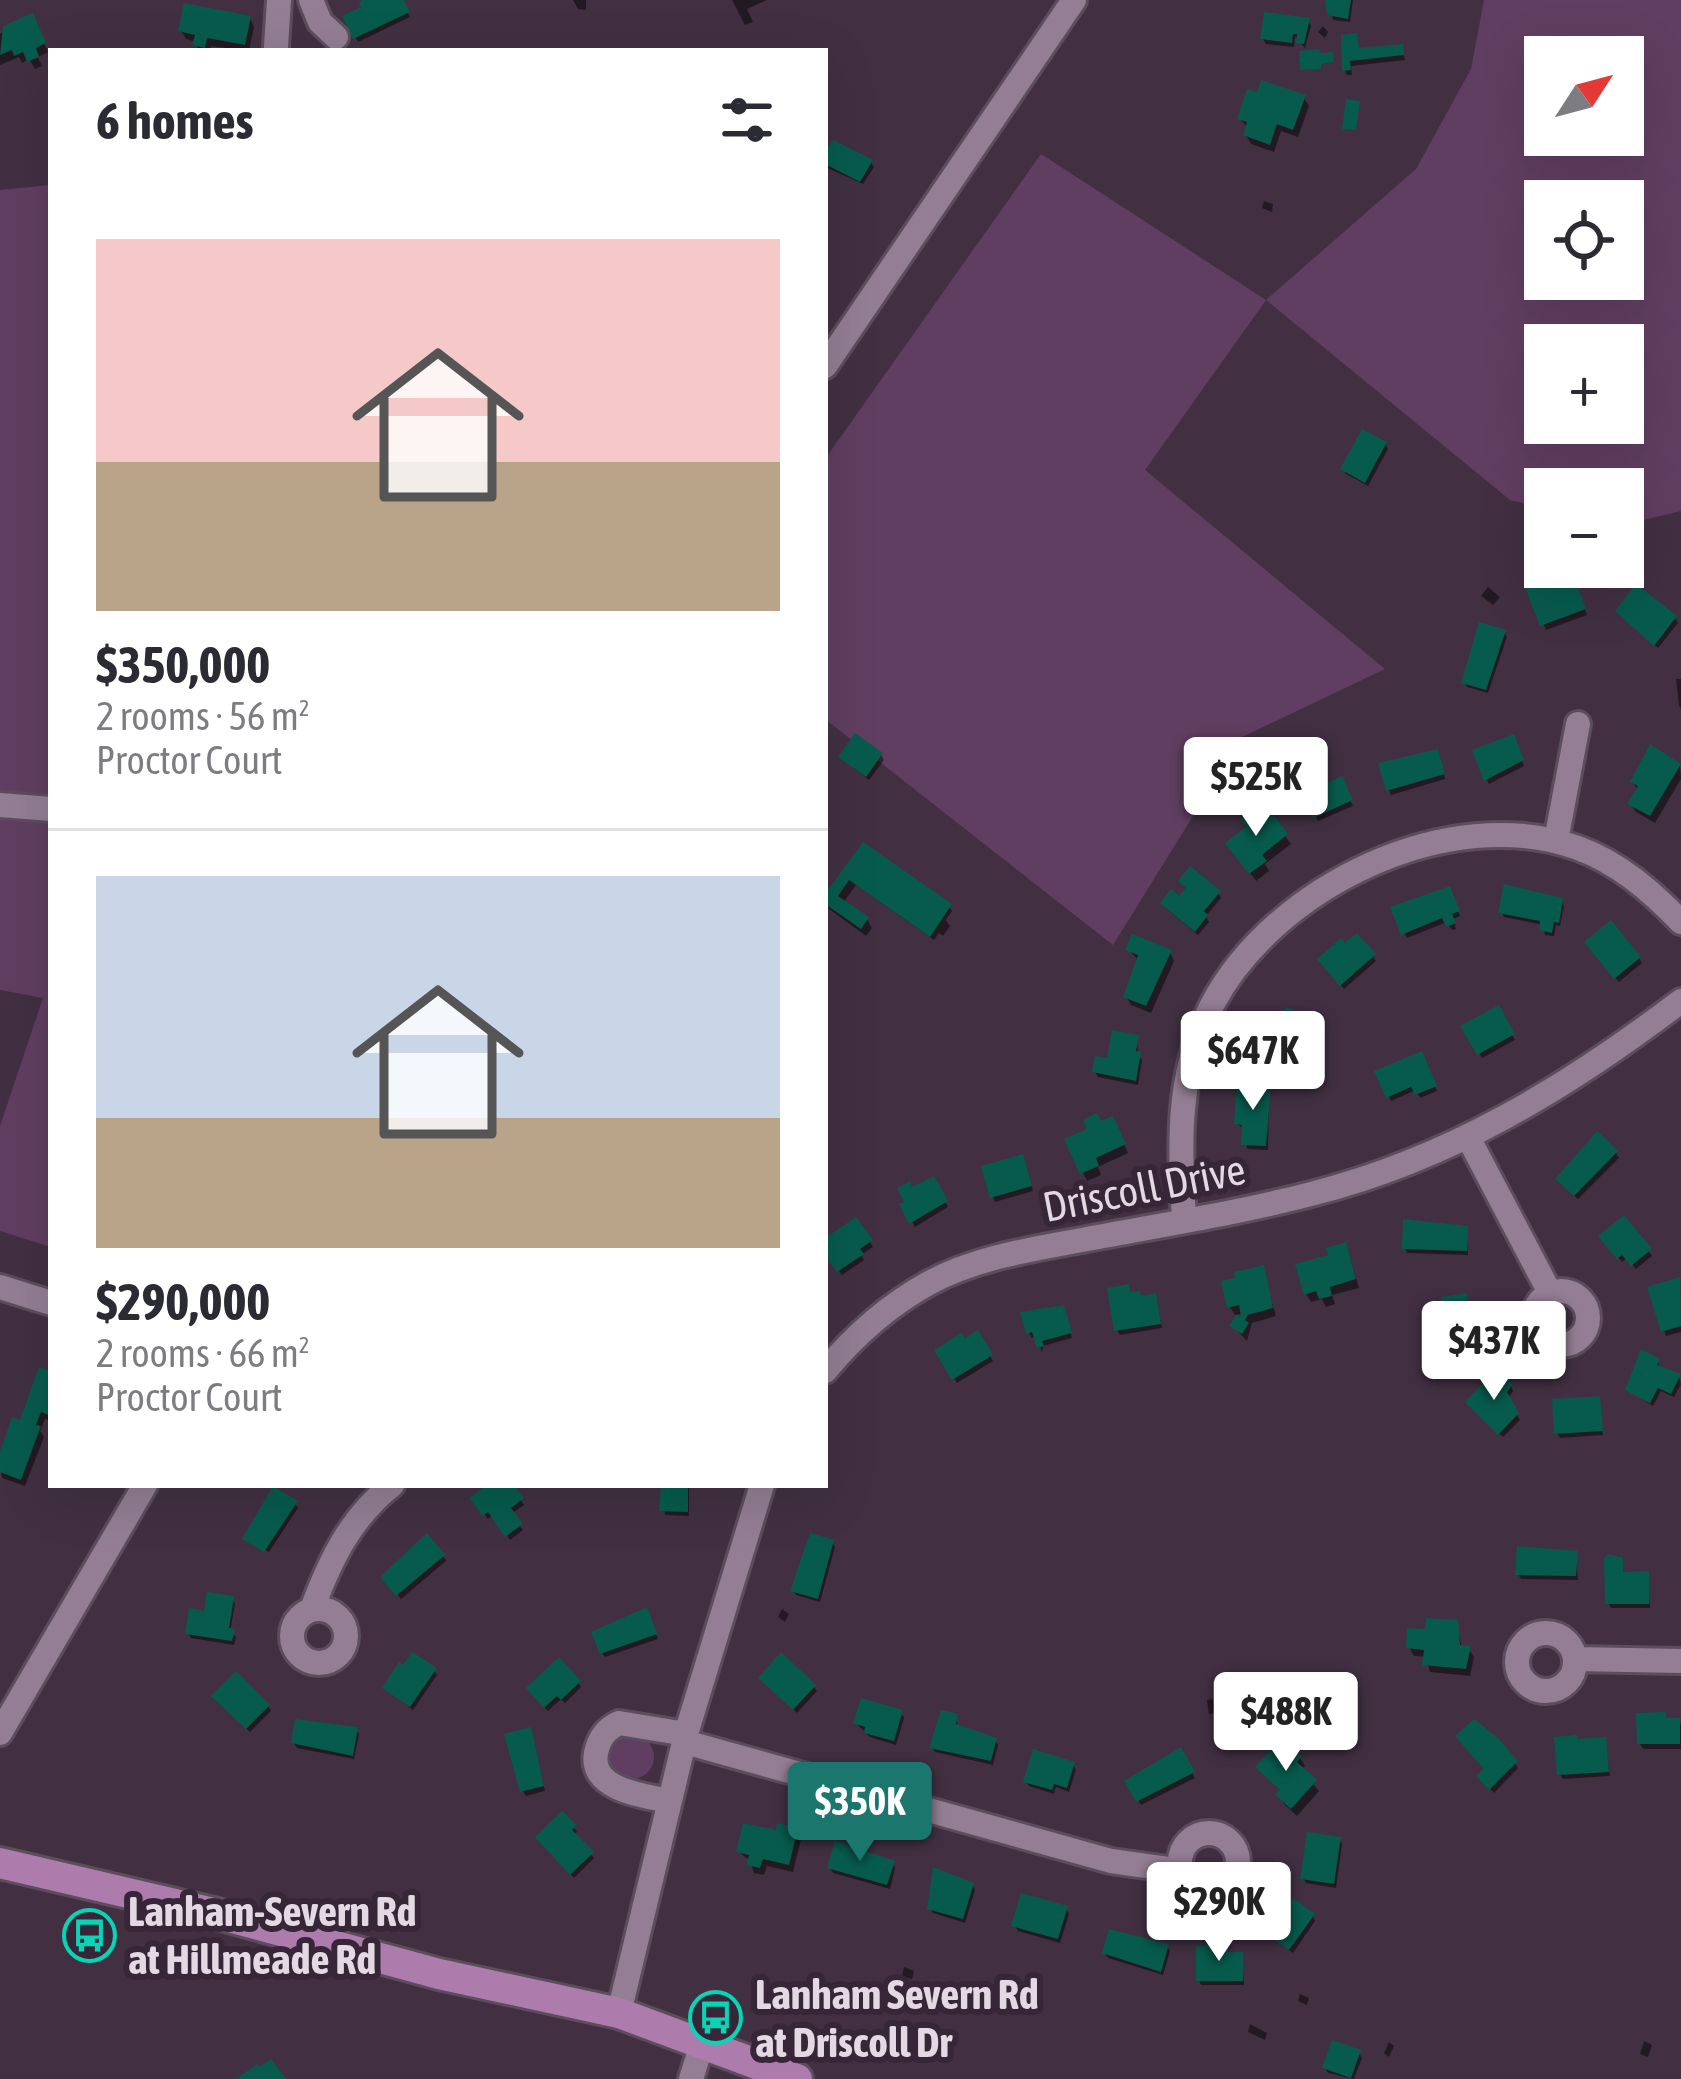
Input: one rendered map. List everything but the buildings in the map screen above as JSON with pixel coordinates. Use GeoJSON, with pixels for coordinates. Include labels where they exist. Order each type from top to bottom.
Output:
{"type":"FeatureCollection","features":[{"type":"Feature","properties":{"kind":"main road"},"geometry":{"type":"LineString","coordinates":[[0,1863],[218,1914],[439,1974],[619,2013],[797,2079]]}},
{"type":"Feature","properties":{"kind":"street"},"geometry":{"type":"LineString","coordinates":[[276,47],[279,0]]}},
{"type":"Feature","properties":{"kind":"street"},"geometry":{"type":"LineString","coordinates":[[311,0],[320,22],[336,37]]}},
{"type":"Feature","properties":{"kind":"street"},"geometry":{"type":"LineString","coordinates":[[828,362],[1074,0]]}},
{"type":"Feature","properties":{"kind":"street"},"geometry":{"type":"LineString","coordinates":[[1556,841],[1577,724]]}},
{"type":"Feature","properties":{"kind":"street"},"geometry":{"type":"LineString","coordinates":[[0,805],[48,809]]}},
{"type":"Feature","properties":{"kind":"street"},"geometry":{"type":"LineString","coordinates":[[1184,1218],[1178,1143],[1194,1052],[1224,984],[1276,923],[1342,877],[1408,850],[1480,838],[1556,841],[1608,861],[1639,881],[1681,922]]}},
{"type":"Feature","properties":{"kind":"street","name":"Driscoll Drive"},"geometry":{"type":"LineString","coordinates":[[828,1368],[867,1327],[916,1291],[957,1271],[1036,1248],[1312,1194],[1469,1139],[1549,1095],[1681,1001]]}},
{"type":"Feature","properties":{"kind":"street"},"geometry":{"type":"LineString","coordinates":[[1469,1139],[1550,1293]]}},
{"type":"Feature","properties":{"kind":"street"},"geometry":{"type":"LineString","coordinates":[[0,1287],[48,1302]]}},
{"type":"Feature","properties":{"kind":"street"},"geometry":{"type":"LineString","coordinates":[[0,1733],[143,1488]]}},
{"type":"Feature","properties":{"kind":"street"},"geometry":{"type":"LineString","coordinates":[[312,1609],[337,1548],[389,1488]]}},
{"type":"Feature","properties":{"kind":"street"},"geometry":{"type":"LineString","coordinates":[[619,2013],[685,1738],[761,1488]]}},
{"type":"Feature","properties":{"kind":"street"},"geometry":{"type":"LineString","coordinates":[[1575,1659],[1681,1661]]}},
{"type":"Feature","properties":{"kind":"street"},"geometry":{"type":"LineString","coordinates":[[670,1802],[610,1784],[599,1773],[597,1749],[602,1736],[619,1723],[640,1723],[1111,1861],[1182,1870]]}},
{"type":"Feature","properties":{"kind":"street"},"geometry":{"type":"LineString","coordinates":[[691,2079],[702,2044]]}},
{"type":"Feature","properties":{"kind":"shaded area"},"geometry":{"type":"Polygon","coordinates":[[[1484,0],[1681,0],[1681,511],[1644,520],[1644,468],[1524,468],[1524,503],[1510,500],[1266,300],[1416,169],[1471,69],[1484,0]]]}},
{"type":"Feature","properties":{"kind":"shaded area"},"geometry":{"type":"Polygon","coordinates":[[[1041,154],[1266,300],[1145,470],[1385,669],[1242,737],[1113,945],[828,721],[828,455],[1041,154]]]}},
{"type":"Feature","properties":{"kind":"shaded area"},"geometry":{"type":"Polygon","coordinates":[[[48,185],[48,1246],[0,1231],[0,1126],[43,998],[0,990],[0,190],[48,185]]]}},
{"type":"Feature","properties":{"kind":"shaded area"},"geometry":{"type":"Polygon","coordinates":[[[632,1735],[648,1741],[654,1757],[648,1773],[632,1779],[616,1773],[610,1757],[616,1741],[632,1735]]]}},
{"type":"Feature","properties":{"kind":"place","name":"Lanham-Severn Rd at Hillmeade Rd"},"geometry":{"type":"Point","coordinates":[89,1935]}},
{"type":"Feature","properties":{"kind":"place","name":"Lanham Severn Rd at Driscoll Dr"},"geometry":{"type":"Point","coordinates":[716,2018]}}]}
